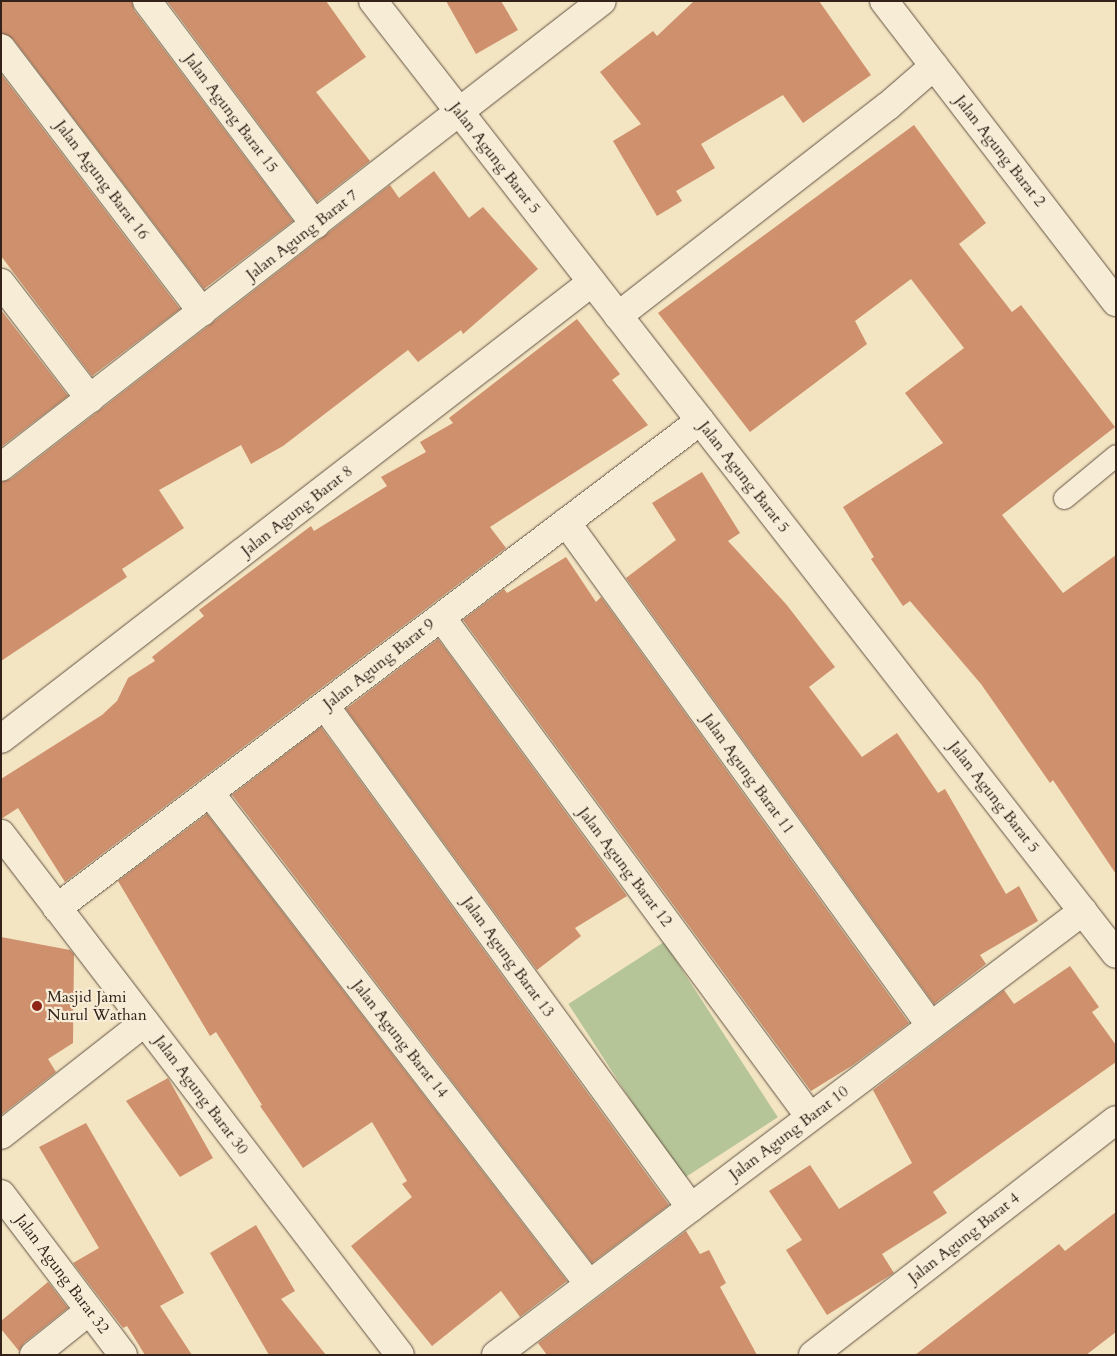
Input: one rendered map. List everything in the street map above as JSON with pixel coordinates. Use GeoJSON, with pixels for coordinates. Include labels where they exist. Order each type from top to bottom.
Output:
{"type":"FeatureCollection","features":[{"type":"Feature","properties":{"kind":"street","name":"Jalan Agung Barat 15"},"geometry":{"type":"LineString","coordinates":[[147,1],[315,225]]}},
{"type":"Feature","properties":{"kind":"street","name":"Jalan Agung Barat 5"},"geometry":{"type":"LineString","coordinates":[[373,1],[1116,954]]}},
{"type":"Feature","properties":{"kind":"street","name":"Jalan Agung Barat 7"},"geometry":{"type":"LineString","coordinates":[[1,467],[602,1]]}},
{"type":"Feature","properties":{"kind":"street","name":"Jalan Agung Barat 2"},"geometry":{"type":"LineString","coordinates":[[884,1],[1116,302]]}},
{"type":"Feature","properties":{"kind":"street","name":"Jalan Agung Barat 16"},"geometry":{"type":"LineString","coordinates":[[1,48],[202,312]]}},
{"type":"Feature","properties":{"kind":"street"},"geometry":{"type":"LineString","coordinates":[[618,316],[888,106],[934,66]]}},
{"type":"Feature","properties":{"kind":"street","name":"Jalan Agung Barat 8"},"geometry":{"type":"LineString","coordinates":[[1,739],[592,282]]}},
{"type":"Feature","properties":{"kind":"street"},"geometry":{"type":"LineString","coordinates":[[1,283],[90,399]]}},
{"type":"Feature","properties":{"kind":"street","name":"Jalan Agung Barat 9"},"geometry":{"type":"LineString","coordinates":[[58,908],[700,421]]}},
{"type":"Feature","properties":{"kind":"street","name":"Jalan Agung Barat 11"},"geometry":{"type":"LineString","coordinates":[[566,522],[931,1026]]}},
{"type":"Feature","properties":{"kind":"street","name":"Jalan Agung Barat 12"},"geometry":{"type":"LineString","coordinates":[[441,617],[810,1118]]}},
{"type":"Feature","properties":{"kind":"street","name":"Jalan Agung Barat 13"},"geometry":{"type":"LineString","coordinates":[[325,706],[691,1208]]}},
{"type":"Feature","properties":{"kind":"street","name":"Jalan Agung Barat 14"},"geometry":{"type":"LineString","coordinates":[[210,793],[589,1284]]}},
{"type":"Feature","properties":{"kind":"street","name":"Jalan Agung Barat 30"},"geometry":{"type":"LineString","coordinates":[[1,834],[400,1355]]}},
{"type":"Feature","properties":{"kind":"street","name":"Jalan Agung Barat 10"},"geometry":{"type":"LineString","coordinates":[[496,1355],[1083,912]]}},
{"type":"Feature","properties":{"kind":"street"},"geometry":{"type":"LineString","coordinates":[[1,1135],[145,1022]]}},
{"type":"Feature","properties":{"kind":"street","name":"Jalan Agung Barat 4"},"geometry":{"type":"LineString","coordinates":[[813,1355],[1116,1120]]}},
{"type":"Feature","properties":{"kind":"street","name":"Jalan Agung Barat 32"},"geometry":{"type":"LineString","coordinates":[[1,1194],[122,1355]]}},
{"type":"Feature","properties":{"kind":"street"},"geometry":{"type":"LineString","coordinates":[[34,1355],[89,1311]]}},
{"type":"Feature","properties":{"kind":"lane"},"geometry":{"type":"LineString","coordinates":[[1064,498],[1116,455]]}},
{"type":"Feature","properties":{"kind":"green space"},"geometry":{"type":"Polygon","coordinates":[[[664,942],[778,1117],[682,1179],[568,1004],[664,942]]]}},
{"type":"Feature","properties":{"kind":"building"},"geometry":{"type":"Polygon","coordinates":[[[1,1],[132,1],[134,10],[293,221],[204,289],[13,39],[1,33],[1,1]]]}},
{"type":"Feature","properties":{"kind":"building"},"geometry":{"type":"Polygon","coordinates":[[[167,1],[326,1],[366,57],[316,92],[370,161],[317,202],[167,1]]]}},
{"type":"Feature","properties":{"kind":"building"},"geometry":{"type":"Polygon","coordinates":[[[446,1],[501,1],[518,30],[476,54],[446,1]]]}},
{"type":"Feature","properties":{"kind":"building"},"geometry":{"type":"Polygon","coordinates":[[[694,1],[819,1],[871,75],[803,123],[783,95],[701,144],[715,168],[676,191],[682,201],[657,216],[613,141],[641,124],[600,72],[653,31],[657,36],[694,1]]]}},
{"type":"Feature","properties":{"kind":"building"},"geometry":{"type":"Polygon","coordinates":[[[1,74],[180,309],[92,376],[1,256],[1,74]]]}},
{"type":"Feature","properties":{"kind":"building"},"geometry":{"type":"Polygon","coordinates":[[[914,125],[986,223],[959,244],[1012,312],[1021,305],[1115,427],[1002,515],[1063,593],[1116,555],[1116,874],[1053,780],[1050,783],[981,684],[910,601],[903,606],[871,559],[874,557],[843,507],[943,443],[905,393],[964,348],[911,279],[855,321],[867,344],[750,432],[658,313],[914,125]]]}},
{"type":"Feature","properties":{"kind":"building"},"geometry":{"type":"Polygon","coordinates":[[[434,171],[469,218],[483,207],[538,269],[463,334],[461,330],[418,362],[408,350],[283,446],[251,464],[241,445],[159,490],[184,528],[122,569],[127,577],[1,661],[1,482],[11,479],[390,185],[399,198],[434,171]]]}},
{"type":"Feature","properties":{"kind":"building"},"geometry":{"type":"Polygon","coordinates":[[[1,310],[68,396],[1,447],[1,310]]]}},
{"type":"Feature","properties":{"kind":"building"},"geometry":{"type":"Polygon","coordinates":[[[577,319],[620,374],[612,380],[648,425],[490,527],[506,548],[65,882],[18,808],[1,819],[1,779],[102,715],[117,701],[128,678],[155,661],[152,657],[204,616],[199,610],[311,526],[314,531],[387,486],[381,477],[426,452],[420,442],[453,423],[449,418],[577,319]]]}},
{"type":"Feature","properties":{"kind":"building"},"geometry":{"type":"Polygon","coordinates":[[[702,472],[740,533],[728,541],[786,604],[835,667],[809,687],[862,757],[897,733],[938,793],[945,789],[1006,894],[1019,886],[1038,921],[980,955],[986,964],[934,1004],[626,578],[676,540],[652,503],[702,472]]]}},
{"type":"Feature","properties":{"kind":"building"},"geometry":{"type":"Polygon","coordinates":[[[566,557],[596,602],[601,597],[909,1023],[853,1065],[811,1091],[463,620],[504,589],[507,593],[566,557]]]}},
{"type":"Feature","properties":{"kind":"building"},"geometry":{"type":"Polygon","coordinates":[[[438,639],[627,896],[575,928],[581,936],[537,970],[346,709],[438,639]]]}},
{"type":"Feature","properties":{"kind":"building"},"geometry":{"type":"Polygon","coordinates":[[[321,727],[669,1205],[592,1263],[232,795],[321,727]]]}},
{"type":"Feature","properties":{"kind":"building"},"geometry":{"type":"Polygon","coordinates":[[[207,814],[567,1281],[520,1317],[501,1291],[432,1346],[351,1246],[412,1197],[402,1184],[407,1181],[372,1122],[303,1168],[260,1106],[262,1105],[216,1032],[210,1036],[118,881],[207,814]]]}},
{"type":"Feature","properties":{"kind":"building","name":"Masjid Jami Nurul Wathan"},"geometry":{"type":"Polygon","coordinates":[[[1,937],[70,950],[74,954],[73,1043],[48,1059],[56,1072],[1,1115],[1,937]]]}},
{"type":"Feature","properties":{"kind":"building"},"geometry":{"type":"Polygon","coordinates":[[[1070,966],[1099,1007],[1092,1012],[1116,1045],[1116,1062],[933,1192],[947,1213],[882,1254],[894,1273],[827,1315],[786,1250],[802,1240],[769,1191],[810,1165],[839,1209],[912,1163],[873,1090],[1004,990],[1014,1004],[1070,966]]]}},
{"type":"Feature","properties":{"kind":"building"},"geometry":{"type":"Polygon","coordinates":[[[168,1078],[213,1158],[180,1177],[126,1101],[168,1078]]]}},
{"type":"Feature","properties":{"kind":"building"},"geometry":{"type":"Polygon","coordinates":[[[86,1123],[184,1293],[160,1306],[192,1355],[145,1355],[127,1326],[123,1328],[73,1263],[99,1248],[39,1147],[86,1123]]]}},
{"type":"Feature","properties":{"kind":"building"},"geometry":{"type":"Polygon","coordinates":[[[1116,1212],[1116,1332],[1086,1355],[915,1355],[1059,1244],[1065,1251],[1116,1212]]]}},
{"type":"Feature","properties":{"kind":"building"},"geometry":{"type":"Polygon","coordinates":[[[256,1225],[295,1291],[281,1299],[326,1355],[269,1355],[210,1253],[256,1225]]]}},
{"type":"Feature","properties":{"kind":"building"},"geometry":{"type":"Polygon","coordinates":[[[686,1231],[700,1254],[709,1250],[726,1283],[720,1287],[757,1355],[547,1355],[538,1343],[686,1231]]]}},
{"type":"Feature","properties":{"kind":"building"},"geometry":{"type":"Polygon","coordinates":[[[48,1282],[68,1308],[24,1343],[19,1351],[1,1329],[1,1321],[48,1282]]]}},
{"type":"Feature","properties":{"kind":"place","name":"Masjid Jami Nurul Wathan"},"geometry":{"type":"Point","coordinates":[37,1006]}}]}
